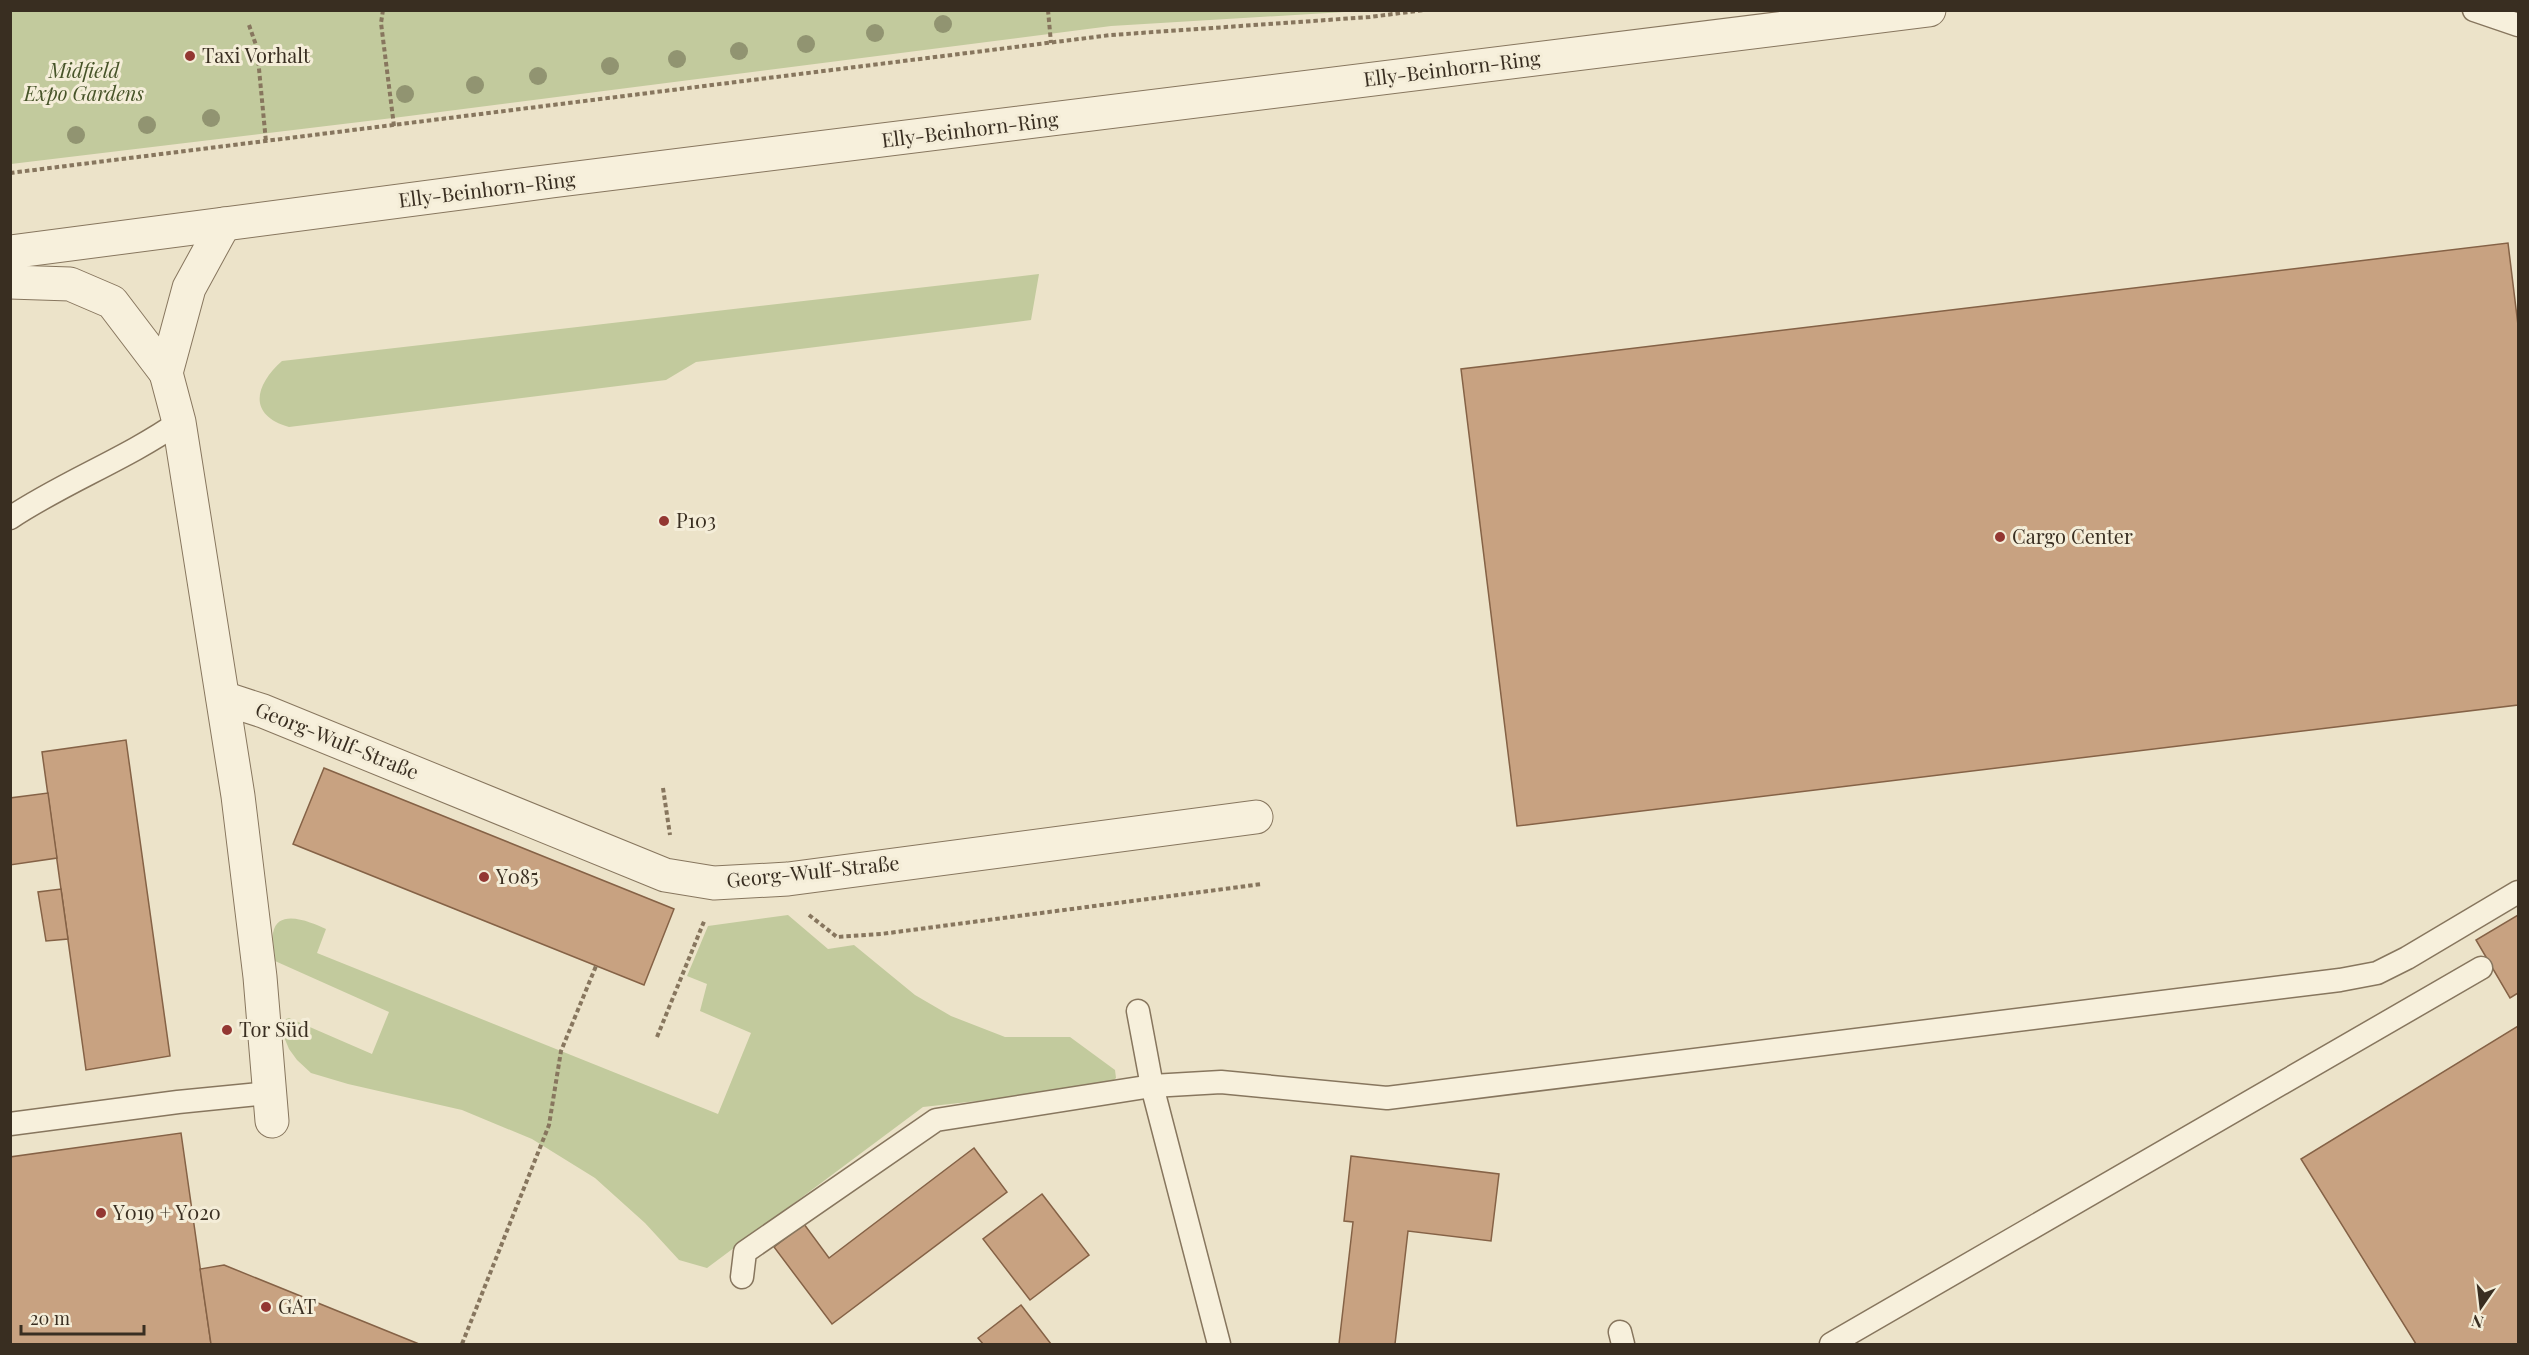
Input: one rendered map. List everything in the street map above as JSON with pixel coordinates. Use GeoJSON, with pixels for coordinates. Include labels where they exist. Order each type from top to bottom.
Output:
{"type":"FeatureCollection","features":[{"type":"Feature","properties":{"kind":"street","name":"Elly-Beinhorn-Ring"},"geometry":{"type":"LineString","coordinates":[[10,252],[1926,11]]}},
{"type":"Feature","properties":{"kind":"street"},"geometry":{"type":"LineString","coordinates":[[166,373],[189,288],[224,224]]}},
{"type":"Feature","properties":{"kind":"street"},"geometry":{"type":"LineString","coordinates":[[10,282],[70,284],[112,302],[166,373]]}},
{"type":"Feature","properties":{"kind":"street","name":"Georg-Wulf-Straße"},"geometry":{"type":"LineString","coordinates":[[166,373],[178,422],[238,796],[260,977],[271,1107]]}},
{"type":"Feature","properties":{"kind":"street","name":"Georg-Wulf-Straße"},"geometry":{"type":"LineString","coordinates":[[223,698],[263,711],[665,875],[714,883],[788,879],[1256,817]]}},
{"type":"Feature","properties":{"kind":"lane"},"geometry":{"type":"LineString","coordinates":[[2474,10],[2518,25]]}},
{"type":"Feature","properties":{"kind":"lane"},"geometry":{"type":"LineString","coordinates":[[10,518],[37,500],[150,442],[178,422]]}},
{"type":"Feature","properties":{"kind":"lane"},"geometry":{"type":"LineString","coordinates":[[742,1277],[745,1252],[936,1120],[1152,1086],[1221,1082],[1387,1098],[2340,980],[2377,973],[2407,958],[2518,892]]}},
{"type":"Feature","properties":{"kind":"lane"},"geometry":{"type":"LineString","coordinates":[[1831,1344],[2481,968]]}},
{"type":"Feature","properties":{"kind":"lane"},"geometry":{"type":"LineString","coordinates":[[1138,1011],[1152,1086],[1219,1344]]}},
{"type":"Feature","properties":{"kind":"lane"},"geometry":{"type":"LineString","coordinates":[[10,1124],[178,1102],[271,1107]]}},
{"type":"Feature","properties":{"kind":"path"},"geometry":{"type":"LineString","coordinates":[[383,10],[381,23],[394,126]]}},
{"type":"Feature","properties":{"kind":"path"},"geometry":{"type":"LineString","coordinates":[[1048,10],[1051,43]]}},
{"type":"Feature","properties":{"kind":"path"},"geometry":{"type":"LineString","coordinates":[[10,173],[1112,35],[1358,18],[1424,10]]}},
{"type":"Feature","properties":{"kind":"path"},"geometry":{"type":"LineString","coordinates":[[249,25],[257,48],[266,142]]}},
{"type":"Feature","properties":{"kind":"path"},"geometry":{"type":"LineString","coordinates":[[663,788],[670,837]]}},
{"type":"Feature","properties":{"kind":"path"},"geometry":{"type":"LineString","coordinates":[[803,911],[837,937],[881,934],[1262,884]]}},
{"type":"Feature","properties":{"kind":"path"},"geometry":{"type":"LineString","coordinates":[[657,1037],[706,916]]}},
{"type":"Feature","properties":{"kind":"path"},"geometry":{"type":"LineString","coordinates":[[462,1344],[549,1125],[561,1051],[596,966]]}},
{"type":"Feature","properties":{"kind":"green space","name":"Midfield Expo Gardens"},"geometry":{"type":"Polygon","coordinates":[[[10,11],[1361,11],[1111,26],[401,117],[11,164],[10,11]]]}},
{"type":"Feature","properties":{"kind":"green space"},"geometry":{"type":"Polygon","coordinates":[[[1039,274],[1031,320],[696,362],[666,380],[289,427],[266,415],[261,407],[261,389],[273,370],[282,361],[1039,274]]]}},
{"type":"Feature","properties":{"kind":"green space"},"geometry":{"type":"Polygon","coordinates":[[[788,915],[828,949],[854,945],[915,995],[951,1016],[1005,1037],[1070,1037],[1115,1070],[1116,1078],[1110,1084],[923,1107],[707,1268],[679,1260],[645,1223],[595,1178],[532,1139],[462,1110],[348,1084],[311,1073],[297,1060],[284,1037],[283,1020],[289,1018],[372,1054],[389,1012],[275,961],[273,933],[276,925],[281,921],[296,919],[326,929],[317,953],[718,1114],[751,1033],[700,1011],[707,984],[687,976],[708,926],[788,915]]]}},
{"type":"Feature","properties":{"kind":"building","name":"Cargo Center"},"geometry":{"type":"Polygon","coordinates":[[[2508,243],[2518,325],[2518,705],[1517,826],[1461,369],[2508,243]]]}},
{"type":"Feature","properties":{"kind":"building"},"geometry":{"type":"Polygon","coordinates":[[[126,740],[170,1056],[86,1070],[42,752],[126,740]]]}},
{"type":"Feature","properties":{"kind":"building","name":"Y085"},"geometry":{"type":"Polygon","coordinates":[[[324,768],[674,909],[644,985],[293,844],[324,768]]]}},
{"type":"Feature","properties":{"kind":"building"},"geometry":{"type":"Polygon","coordinates":[[[48,793],[57,858],[10,865],[10,798],[48,793]]]}},
{"type":"Feature","properties":{"kind":"building"},"geometry":{"type":"Polygon","coordinates":[[[61,889],[68,939],[46,941],[38,892],[61,889]]]}},
{"type":"Feature","properties":{"kind":"building"},"geometry":{"type":"Polygon","coordinates":[[[2518,915],[2518,993],[2510,998],[2476,940],[2518,915]]]}},
{"type":"Feature","properties":{"kind":"building"},"geometry":{"type":"Polygon","coordinates":[[[2518,1026],[2518,1344],[2416,1344],[2301,1159],[2518,1026]]]}},
{"type":"Feature","properties":{"kind":"building","name":"Y019 + Y020"},"geometry":{"type":"Polygon","coordinates":[[[181,1133],[211,1344],[10,1344],[10,1157],[181,1133]]]}},
{"type":"Feature","properties":{"kind":"building"},"geometry":{"type":"Polygon","coordinates":[[[974,1148],[1007,1192],[832,1324],[774,1247],[804,1224],[829,1258],[974,1148]]]}},
{"type":"Feature","properties":{"kind":"building"},"geometry":{"type":"Polygon","coordinates":[[[1351,1156],[1499,1174],[1491,1241],[1408,1231],[1395,1344],[1339,1344],[1353,1222],[1344,1221],[1351,1156]]]}},
{"type":"Feature","properties":{"kind":"building"},"geometry":{"type":"Polygon","coordinates":[[[1042,1194],[1089,1255],[1030,1300],[983,1239],[1042,1194]]]}},
{"type":"Feature","properties":{"kind":"building","name":"GAT"},"geometry":{"type":"Polygon","coordinates":[[[224,1265],[419,1344],[211,1344],[200,1269],[224,1265]]]}},
{"type":"Feature","properties":{"kind":"building"},"geometry":{"type":"Polygon","coordinates":[[[1021,1305],[1051,1344],[983,1344],[978,1338],[1021,1305]]]}},
{"type":"Feature","properties":{"kind":"place","name":"Taxi Vorhalt"},"geometry":{"type":"Point","coordinates":[190,56]}},
{"type":"Feature","properties":{"kind":"place","name":"P103"},"geometry":{"type":"Point","coordinates":[664,521]}},
{"type":"Feature","properties":{"kind":"place","name":"Cargo Center"},"geometry":{"type":"Point","coordinates":[2000,537]}},
{"type":"Feature","properties":{"kind":"place","name":"Y085"},"geometry":{"type":"Point","coordinates":[484,877]}},
{"type":"Feature","properties":{"kind":"place","name":"Tor Süd"},"geometry":{"type":"Point","coordinates":[227,1030]}},
{"type":"Feature","properties":{"kind":"place","name":"Y019 + Y020"},"geometry":{"type":"Point","coordinates":[101,1213]}},
{"type":"Feature","properties":{"kind":"place","name":"GAT"},"geometry":{"type":"Point","coordinates":[266,1307]}}]}
